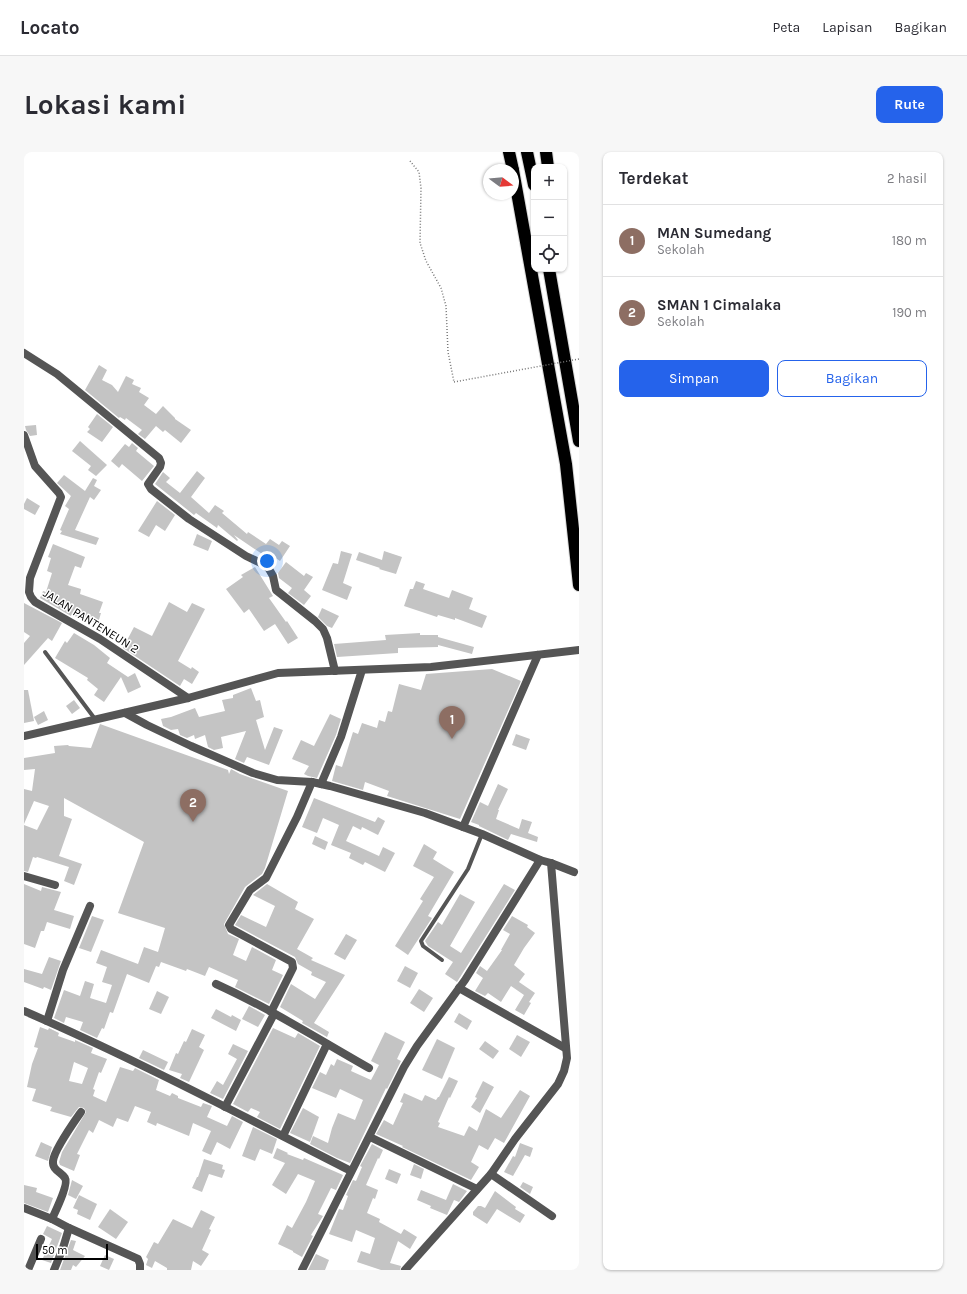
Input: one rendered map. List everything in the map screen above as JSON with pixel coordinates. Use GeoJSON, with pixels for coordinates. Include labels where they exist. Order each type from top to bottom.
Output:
{"type":"FeatureCollection","features":[{"type":"Feature","properties":{"kind":"highway"},"geometry":{"type":"LineString","coordinates":[[509,152],[512,164]]}},
{"type":"Feature","properties":{"kind":"highway"},"geometry":{"type":"LineString","coordinates":[[527,152],[531,171]]}},
{"type":"Feature","properties":{"kind":"highway"},"geometry":{"type":"LineString","coordinates":[[546,152],[548,164]]}},
{"type":"Feature","properties":{"kind":"highway"},"geometry":{"type":"LineString","coordinates":[[518,200],[566,464],[579,585]]}},
{"type":"Feature","properties":{"kind":"highway"},"geometry":{"type":"LineString","coordinates":[[549,272],[579,441]]}},
{"type":"Feature","properties":{"kind":"highway"},"geometry":{"type":"LineString","coordinates":[[557,272],[562,349]]}},
{"type":"Feature","properties":{"kind":"street"},"geometry":{"type":"LineString","coordinates":[[24,353],[56,374],[159,458],[161,463],[160,467],[148,484],[151,489],[189,518],[246,556],[265,565],[269,569],[273,576],[276,590],[323,629],[327,638],[335,671]]}},
{"type":"Feature","properties":{"kind":"street","name":"JALAN PANTENEUN 2"},"geometry":{"type":"LineString","coordinates":[[24,435],[35,466],[61,497],[30,578],[29,585],[31,597],[45,607],[100,639],[188,698]]}},
{"type":"Feature","properties":{"kind":"street"},"geometry":{"type":"LineString","coordinates":[[24,736],[188,698],[278,673],[431,667],[579,650]]}},
{"type":"Feature","properties":{"kind":"street"},"geometry":{"type":"LineString","coordinates":[[464,827],[538,655]]}},
{"type":"Feature","properties":{"kind":"street"},"geometry":{"type":"LineString","coordinates":[[321,784],[340,741],[362,670]]}},
{"type":"Feature","properties":{"kind":"street"},"geometry":{"type":"LineString","coordinates":[[125,713],[153,728],[252,773],[277,780],[312,782],[405,807],[464,827],[540,860],[551,862],[574,872]]}},
{"type":"Feature","properties":{"kind":"street"},"geometry":{"type":"LineString","coordinates":[[225,1107],[293,968],[292,962],[231,929],[229,925],[250,890],[266,878],[297,817],[312,782]]}},
{"type":"Feature","properties":{"kind":"street"},"geometry":{"type":"LineString","coordinates":[[302,1270],[351,1171],[411,1056],[460,988],[540,860]]}},
{"type":"Feature","properties":{"kind":"street"},"geometry":{"type":"LineString","coordinates":[[405,1270],[491,1174],[558,1084],[564,1071],[567,1058],[551,862]]}},
{"type":"Feature","properties":{"kind":"street"},"geometry":{"type":"LineString","coordinates":[[24,876],[55,885]]}},
{"type":"Feature","properties":{"kind":"street"},"geometry":{"type":"LineString","coordinates":[[47,1021],[63,970],[90,906]]}},
{"type":"Feature","properties":{"kind":"street"},"geometry":{"type":"LineString","coordinates":[[216,984],[253,1001],[369,1068]]}},
{"type":"Feature","properties":{"kind":"street"},"geometry":{"type":"LineString","coordinates":[[460,988],[566,1048]]}},
{"type":"Feature","properties":{"kind":"street"},"geometry":{"type":"LineString","coordinates":[[24,1012],[47,1021],[225,1107],[351,1171]]}},
{"type":"Feature","properties":{"kind":"street"},"geometry":{"type":"LineString","coordinates":[[283,1136],[326,1044]]}},
{"type":"Feature","properties":{"kind":"street"},"geometry":{"type":"LineString","coordinates":[[52,1219],[66,1183],[65,1178],[54,1167],[53,1162],[64,1138],[80,1112]]}},
{"type":"Feature","properties":{"kind":"street"},"geometry":{"type":"LineString","coordinates":[[370,1137],[477,1189]]}},
{"type":"Feature","properties":{"kind":"street"},"geometry":{"type":"LineString","coordinates":[[491,1174],[552,1216]]}},
{"type":"Feature","properties":{"kind":"street"},"geometry":{"type":"LineString","coordinates":[[24,1208],[52,1219],[138,1259],[140,1270]]}},
{"type":"Feature","properties":{"kind":"street"},"geometry":{"type":"LineString","coordinates":[[54,1270],[69,1228]]}},
{"type":"Feature","properties":{"kind":"street"},"geometry":{"type":"LineString","coordinates":[[28,1270],[41,1239]]}},
{"type":"Feature","properties":{"kind":"lane"},"geometry":{"type":"LineString","coordinates":[[45,652],[95,719]]}},
{"type":"Feature","properties":{"kind":"lane"},"geometry":{"type":"LineString","coordinates":[[442,960],[423,946],[421,941],[468,869],[482,834]]}},
{"type":"Feature","properties":{"kind":"path"},"geometry":{"type":"LineString","coordinates":[[410,161],[419,172],[421,188],[420,243],[426,261],[441,288],[446,306],[448,352],[454,382],[579,359]]}},
{"type":"Feature","properties":{"kind":"building"},"geometry":{"type":"Polygon","coordinates":[[[99,365],[107,370],[102,380],[112,385],[118,392],[126,376],[134,380],[132,384],[141,388],[139,392],[149,398],[144,405],[156,414],[163,406],[175,419],[191,430],[181,443],[165,430],[163,432],[156,426],[145,439],[138,434],[142,430],[126,418],[125,420],[120,417],[119,418],[85,390],[99,365]]]}},
{"type":"Feature","properties":{"kind":"building"},"geometry":{"type":"Polygon","coordinates":[[[97,414],[113,427],[102,442],[87,432],[90,429],[88,427],[97,414]]]}},
{"type":"Feature","properties":{"kind":"building"},"geometry":{"type":"Polygon","coordinates":[[[36,425],[37,435],[30,436],[25,426],[36,425]]]}},
{"type":"Feature","properties":{"kind":"building"},"geometry":{"type":"Polygon","coordinates":[[[80,441],[107,465],[96,476],[88,470],[91,466],[72,451],[80,441]]]}},
{"type":"Feature","properties":{"kind":"building"},"geometry":{"type":"Polygon","coordinates":[[[132,443],[138,448],[136,451],[154,466],[142,481],[122,464],[119,468],[111,461],[125,444],[129,447],[132,443]]]}},
{"type":"Feature","properties":{"kind":"building"},"geometry":{"type":"Polygon","coordinates":[[[197,471],[205,478],[191,497],[209,513],[215,505],[224,511],[222,513],[247,534],[248,532],[266,544],[270,539],[279,545],[282,541],[290,546],[280,561],[270,554],[268,558],[234,535],[238,540],[237,541],[218,525],[217,528],[196,513],[194,515],[155,484],[163,472],[170,478],[166,482],[180,493],[197,471]]]}},
{"type":"Feature","properties":{"kind":"building"},"geometry":{"type":"Polygon","coordinates":[[[64,475],[85,491],[93,478],[97,480],[94,486],[101,490],[94,500],[90,497],[75,530],[99,538],[96,545],[60,534],[62,531],[60,530],[69,509],[65,506],[71,496],[57,483],[64,475]]]}},
{"type":"Feature","properties":{"kind":"building"},"geometry":{"type":"Polygon","coordinates":[[[27,498],[40,506],[35,515],[24,509],[24,504],[27,498]]]}},
{"type":"Feature","properties":{"kind":"building"},"geometry":{"type":"Polygon","coordinates":[[[157,501],[175,515],[165,531],[156,525],[149,537],[138,531],[157,501]]]}},
{"type":"Feature","properties":{"kind":"building"},"geometry":{"type":"Polygon","coordinates":[[[197,534],[212,541],[208,551],[193,545],[197,534]]]}},
{"type":"Feature","properties":{"kind":"building"},"geometry":{"type":"Polygon","coordinates":[[[53,544],[85,557],[81,568],[75,566],[68,585],[81,589],[80,594],[103,602],[99,613],[101,613],[98,623],[71,616],[40,598],[43,591],[46,592],[52,573],[47,571],[51,558],[48,557],[53,544]]]}},
{"type":"Feature","properties":{"kind":"building"},"geometry":{"type":"Polygon","coordinates":[[[341,551],[352,554],[343,583],[352,587],[347,600],[322,590],[333,563],[338,564],[341,551]]]}},
{"type":"Feature","properties":{"kind":"building"},"geometry":{"type":"Polygon","coordinates":[[[384,551],[402,557],[396,574],[356,560],[359,552],[382,560],[384,551]]]}},
{"type":"Feature","properties":{"kind":"building"},"geometry":{"type":"Polygon","coordinates":[[[286,562],[304,576],[306,573],[313,577],[304,590],[311,596],[304,605],[288,593],[292,588],[279,578],[278,573],[286,562]]]}},
{"type":"Feature","properties":{"kind":"building"},"geometry":{"type":"Polygon","coordinates":[[[255,567],[273,596],[269,598],[298,638],[288,644],[275,624],[264,631],[249,609],[244,613],[226,589],[243,577],[241,575],[255,567]]]}},
{"type":"Feature","properties":{"kind":"building"},"geometry":{"type":"Polygon","coordinates":[[[416,581],[425,584],[423,589],[449,598],[452,590],[473,598],[469,609],[487,616],[482,628],[455,618],[455,620],[438,615],[437,617],[404,606],[410,589],[413,589],[416,581]]]}},
{"type":"Feature","properties":{"kind":"building"},"geometry":{"type":"Polygon","coordinates":[[[169,602],[187,612],[192,603],[205,609],[178,661],[199,672],[192,684],[184,679],[180,686],[123,648],[134,627],[152,636],[169,602]]]}},
{"type":"Feature","properties":{"kind":"building"},"geometry":{"type":"Polygon","coordinates":[[[24,603],[62,623],[52,641],[48,638],[24,665],[24,643],[30,636],[24,632],[24,603]]]}},
{"type":"Feature","properties":{"kind":"building"},"geometry":{"type":"Polygon","coordinates":[[[322,608],[339,616],[332,628],[327,626],[318,617],[322,608]]]}},
{"type":"Feature","properties":{"kind":"building"},"geometry":{"type":"Polygon","coordinates":[[[74,633],[94,645],[110,658],[107,663],[128,677],[135,673],[141,687],[128,693],[121,677],[104,702],[94,695],[98,689],[87,680],[88,678],[55,658],[65,641],[67,643],[74,633]]]}},
{"type":"Feature","properties":{"kind":"building"},"geometry":{"type":"Polygon","coordinates":[[[420,633],[420,635],[438,635],[438,637],[474,647],[472,654],[438,645],[438,647],[398,648],[398,653],[337,657],[334,644],[386,640],[385,635],[420,633]]]}},
{"type":"Feature","properties":{"kind":"building"},"geometry":{"type":"Polygon","coordinates":[[[492,669],[521,681],[460,819],[387,796],[389,791],[365,782],[363,790],[332,781],[336,765],[342,767],[353,732],[358,734],[362,723],[377,728],[379,720],[385,722],[388,711],[392,712],[399,684],[421,690],[426,674],[492,669]]]}},
{"type":"Feature","properties":{"kind":"building"},"geometry":{"type":"Polygon","coordinates":[[[251,688],[256,701],[260,700],[264,717],[256,720],[265,750],[274,727],[283,730],[269,765],[247,757],[244,763],[235,759],[246,731],[221,737],[223,748],[214,750],[208,747],[205,735],[195,739],[194,735],[187,738],[180,735],[178,729],[171,730],[163,726],[161,719],[195,708],[199,717],[225,711],[222,700],[233,698],[233,695],[251,688]]]}},
{"type":"Feature","properties":{"kind":"building"},"geometry":{"type":"Polygon","coordinates":[[[24,690],[28,690],[34,721],[24,723],[24,690]]]}},
{"type":"Feature","properties":{"kind":"building"},"geometry":{"type":"Polygon","coordinates":[[[74,700],[80,708],[72,714],[66,706],[74,700]]]}},
{"type":"Feature","properties":{"kind":"building"},"geometry":{"type":"Polygon","coordinates":[[[44,711],[48,720],[38,725],[34,717],[44,711]]]}},
{"type":"Feature","properties":{"kind":"building"},"geometry":{"type":"Polygon","coordinates":[[[330,714],[341,719],[336,735],[317,778],[308,776],[304,774],[309,766],[292,759],[301,740],[314,746],[330,714]]]}},
{"type":"Feature","properties":{"kind":"building"},"geometry":{"type":"Polygon","coordinates":[[[100,724],[228,770],[229,774],[231,769],[240,774],[288,791],[265,868],[262,874],[245,887],[224,924],[228,934],[239,939],[233,955],[246,961],[252,947],[276,960],[272,970],[283,975],[269,1004],[235,987],[238,980],[209,967],[205,976],[187,969],[186,971],[161,962],[159,967],[156,966],[149,983],[127,974],[113,1013],[110,1012],[104,1029],[102,1028],[97,1038],[80,1030],[83,1022],[66,1017],[64,1023],[54,1018],[64,990],[80,996],[85,981],[94,984],[90,998],[106,1003],[112,985],[102,982],[107,967],[96,963],[101,950],[138,964],[144,947],[158,952],[165,928],[118,913],[144,842],[64,798],[64,816],[72,819],[59,856],[82,864],[74,885],[64,881],[69,867],[37,857],[33,857],[28,872],[24,871],[24,825],[37,830],[49,806],[34,801],[24,824],[24,789],[32,791],[35,769],[24,770],[24,758],[55,753],[54,746],[68,745],[91,748],[100,724]]]}},
{"type":"Feature","properties":{"kind":"building"},"geometry":{"type":"Polygon","coordinates":[[[516,734],[530,739],[526,750],[512,745],[516,734]]]}},
{"type":"Feature","properties":{"kind":"building"},"geometry":{"type":"Polygon","coordinates":[[[498,784],[508,789],[498,810],[496,819],[519,829],[522,819],[532,822],[528,833],[538,837],[537,842],[511,834],[508,840],[471,822],[480,802],[488,806],[498,784]]]}},
{"type":"Feature","properties":{"kind":"building"},"geometry":{"type":"Polygon","coordinates":[[[314,798],[375,822],[378,817],[385,821],[378,835],[362,827],[361,830],[353,826],[346,841],[379,856],[383,847],[395,853],[385,872],[365,862],[363,865],[349,858],[351,853],[331,845],[339,825],[323,818],[317,833],[302,827],[314,798]]]}},
{"type":"Feature","properties":{"kind":"building"},"geometry":{"type":"Polygon","coordinates":[[[315,836],[328,842],[325,850],[312,844],[315,836]]]}},
{"type":"Feature","properties":{"kind":"building"},"geometry":{"type":"Polygon","coordinates":[[[424,844],[437,852],[433,859],[454,872],[428,916],[432,918],[408,955],[395,946],[423,901],[420,899],[434,877],[413,866],[424,844]]]}},
{"type":"Feature","properties":{"kind":"building"},"geometry":{"type":"Polygon","coordinates":[[[24,884],[41,891],[42,887],[61,892],[54,910],[74,916],[70,929],[47,922],[44,931],[41,931],[35,948],[24,944],[24,884]]]}},
{"type":"Feature","properties":{"kind":"building"},"geometry":{"type":"Polygon","coordinates":[[[267,884],[298,902],[295,909],[314,919],[297,949],[313,958],[311,960],[345,975],[314,1023],[329,1032],[327,1037],[302,1023],[303,1021],[280,1007],[291,984],[315,999],[326,982],[311,975],[312,972],[298,964],[295,957],[235,925],[241,915],[266,927],[275,906],[253,895],[267,884]]]}},
{"type":"Feature","properties":{"kind":"building"},"geometry":{"type":"Polygon","coordinates":[[[504,884],[515,890],[457,982],[445,974],[453,962],[428,946],[425,941],[438,922],[442,925],[460,894],[475,902],[450,946],[461,953],[504,884]]]}},
{"type":"Feature","properties":{"kind":"building"},"geometry":{"type":"Polygon","coordinates":[[[92,916],[104,920],[91,952],[79,948],[92,916]]]}},
{"type":"Feature","properties":{"kind":"building"},"geometry":{"type":"Polygon","coordinates":[[[512,916],[528,925],[527,927],[535,933],[514,965],[525,974],[519,982],[535,993],[529,1002],[531,1003],[524,1015],[515,1010],[524,995],[511,986],[501,1002],[488,993],[485,996],[475,991],[483,978],[476,973],[480,966],[487,971],[502,950],[510,934],[503,930],[512,916]]]}},
{"type":"Feature","properties":{"kind":"building"},"geometry":{"type":"Polygon","coordinates":[[[346,934],[357,940],[345,960],[334,954],[346,934]]]}},
{"type":"Feature","properties":{"kind":"building"},"geometry":{"type":"Polygon","coordinates":[[[49,957],[61,961],[51,990],[44,987],[43,989],[24,982],[24,969],[42,974],[49,957]]]}},
{"type":"Feature","properties":{"kind":"building"},"geometry":{"type":"Polygon","coordinates":[[[405,966],[418,973],[410,988],[397,981],[405,966]]]}},
{"type":"Feature","properties":{"kind":"building"},"geometry":{"type":"Polygon","coordinates":[[[419,989],[433,998],[424,1012],[410,1003],[419,989]]]}},
{"type":"Feature","properties":{"kind":"building"},"geometry":{"type":"Polygon","coordinates":[[[157,991],[169,997],[161,1014],[149,1009],[157,991]]]}},
{"type":"Feature","properties":{"kind":"building"},"geometry":{"type":"Polygon","coordinates":[[[249,1006],[265,1015],[258,1027],[242,1019],[249,1006]]]}},
{"type":"Feature","properties":{"kind":"building"},"geometry":{"type":"Polygon","coordinates":[[[216,1009],[231,1017],[232,1015],[241,1020],[236,1031],[211,1018],[216,1009]]]}},
{"type":"Feature","properties":{"kind":"building"},"geometry":{"type":"Polygon","coordinates":[[[459,1013],[472,1021],[467,1030],[454,1022],[459,1013]]]}},
{"type":"Feature","properties":{"kind":"building"},"geometry":{"type":"Polygon","coordinates":[[[40,1027],[48,1030],[49,1028],[59,1033],[58,1036],[75,1042],[75,1040],[93,1048],[91,1053],[107,1059],[101,1073],[99,1072],[93,1089],[95,1090],[93,1096],[106,1102],[120,1067],[133,1071],[135,1068],[159,1080],[156,1090],[170,1096],[172,1093],[178,1096],[178,1098],[201,1107],[203,1103],[212,1106],[207,1117],[227,1126],[232,1116],[243,1122],[230,1149],[217,1142],[211,1155],[202,1151],[211,1131],[193,1123],[189,1136],[157,1123],[156,1126],[147,1122],[151,1112],[135,1106],[128,1122],[117,1118],[113,1127],[99,1120],[93,1133],[89,1130],[77,1154],[80,1155],[74,1171],[60,1165],[59,1162],[62,1152],[86,1112],[84,1108],[79,1107],[71,1117],[50,1111],[52,1107],[32,1101],[36,1089],[27,1087],[32,1064],[38,1048],[34,1047],[40,1027]],[[74,1062],[69,1081],[82,1084],[88,1068],[74,1062]]]}},
{"type":"Feature","properties":{"kind":"building"},"geometry":{"type":"Polygon","coordinates":[[[273,1028],[295,1038],[298,1033],[320,1046],[280,1129],[257,1117],[260,1112],[251,1108],[248,1112],[233,1104],[273,1028]]]}},
{"type":"Feature","properties":{"kind":"building"},"geometry":{"type":"Polygon","coordinates":[[[192,1029],[205,1035],[199,1047],[204,1050],[189,1082],[180,1078],[182,1074],[169,1070],[176,1053],[178,1054],[184,1041],[186,1042],[192,1029]]]}},
{"type":"Feature","properties":{"kind":"building"},"geometry":{"type":"Polygon","coordinates":[[[385,1032],[405,1042],[397,1059],[401,1061],[387,1089],[386,1088],[350,1163],[310,1144],[313,1136],[328,1143],[338,1113],[355,1120],[363,1100],[340,1089],[336,1098],[312,1088],[320,1072],[326,1075],[331,1064],[334,1066],[337,1059],[353,1066],[351,1071],[371,1080],[379,1065],[371,1061],[385,1032]]]}},
{"type":"Feature","properties":{"kind":"building"},"geometry":{"type":"Polygon","coordinates":[[[517,1035],[530,1042],[521,1057],[509,1049],[517,1035]]]}},
{"type":"Feature","properties":{"kind":"building"},"geometry":{"type":"Polygon","coordinates":[[[437,1039],[455,1048],[442,1079],[422,1070],[437,1039]]]}},
{"type":"Feature","properties":{"kind":"building"},"geometry":{"type":"Polygon","coordinates":[[[485,1041],[499,1051],[493,1059],[479,1049],[485,1041]]]}},
{"type":"Feature","properties":{"kind":"building"},"geometry":{"type":"Polygon","coordinates":[[[233,1044],[248,1051],[223,1099],[210,1093],[217,1081],[223,1085],[237,1059],[228,1054],[233,1044]]]}},
{"type":"Feature","properties":{"kind":"building"},"geometry":{"type":"Polygon","coordinates":[[[143,1050],[168,1062],[164,1070],[139,1058],[143,1050]]]}},
{"type":"Feature","properties":{"kind":"building"},"geometry":{"type":"Polygon","coordinates":[[[449,1077],[458,1081],[438,1122],[440,1123],[438,1127],[464,1136],[469,1126],[477,1131],[486,1109],[501,1118],[520,1090],[530,1096],[504,1143],[495,1138],[488,1150],[479,1145],[471,1162],[479,1167],[471,1180],[376,1134],[384,1120],[393,1125],[403,1103],[400,1102],[404,1093],[422,1101],[425,1095],[436,1100],[449,1077]]]}},
{"type":"Feature","properties":{"kind":"building"},"geometry":{"type":"Polygon","coordinates":[[[483,1081],[494,1087],[480,1113],[471,1107],[477,1098],[475,1097],[483,1081]]]}},
{"type":"Feature","properties":{"kind":"building"},"geometry":{"type":"Polygon","coordinates":[[[303,1108],[319,1117],[310,1142],[290,1133],[303,1108]]]}},
{"type":"Feature","properties":{"kind":"building"},"geometry":{"type":"Polygon","coordinates":[[[253,1127],[277,1139],[272,1154],[260,1149],[255,1161],[242,1156],[253,1127]]]}},
{"type":"Feature","properties":{"kind":"building"},"geometry":{"type":"Polygon","coordinates":[[[41,1142],[52,1147],[48,1161],[35,1156],[41,1142]]]}},
{"type":"Feature","properties":{"kind":"building"},"geometry":{"type":"Polygon","coordinates":[[[520,1143],[533,1148],[530,1157],[525,1155],[513,1176],[504,1172],[513,1156],[515,1157],[520,1143]]]}},
{"type":"Feature","properties":{"kind":"building"},"geometry":{"type":"Polygon","coordinates":[[[372,1144],[383,1150],[366,1185],[378,1190],[367,1213],[380,1219],[379,1222],[401,1234],[404,1229],[417,1237],[410,1249],[398,1241],[390,1263],[401,1266],[400,1270],[381,1270],[357,1262],[361,1251],[370,1254],[375,1238],[356,1230],[352,1242],[329,1234],[339,1209],[343,1210],[348,1196],[346,1195],[353,1180],[356,1181],[362,1167],[360,1166],[372,1144]]]}},
{"type":"Feature","properties":{"kind":"building"},"geometry":{"type":"Polygon","coordinates":[[[277,1148],[288,1153],[287,1154],[303,1160],[304,1158],[343,1175],[336,1190],[331,1188],[318,1214],[323,1216],[311,1235],[313,1236],[302,1257],[278,1244],[287,1225],[292,1228],[315,1181],[298,1174],[286,1194],[272,1185],[285,1163],[273,1158],[277,1148]]]}},
{"type":"Feature","properties":{"kind":"building"},"geometry":{"type":"Polygon","coordinates":[[[204,1159],[223,1165],[222,1169],[225,1170],[222,1178],[209,1174],[202,1192],[192,1188],[198,1177],[204,1159]]]}},
{"type":"Feature","properties":{"kind":"building"},"geometry":{"type":"Polygon","coordinates":[[[414,1164],[424,1169],[421,1179],[410,1175],[414,1164]]]}},
{"type":"Feature","properties":{"kind":"building"},"geometry":{"type":"Polygon","coordinates":[[[389,1169],[401,1174],[397,1184],[385,1179],[389,1169]]]}},
{"type":"Feature","properties":{"kind":"building"},"geometry":{"type":"Polygon","coordinates":[[[72,1180],[83,1186],[76,1199],[68,1195],[72,1180]]]}},
{"type":"Feature","properties":{"kind":"building"},"geometry":{"type":"Polygon","coordinates":[[[523,1182],[533,1187],[530,1194],[520,1187],[523,1182]]]}},
{"type":"Feature","properties":{"kind":"building"},"geometry":{"type":"Polygon","coordinates":[[[453,1184],[467,1191],[459,1202],[454,1200],[447,1215],[430,1208],[431,1206],[417,1200],[421,1190],[446,1200],[453,1184]]]}},
{"type":"Feature","properties":{"kind":"building"},"geometry":{"type":"Polygon","coordinates":[[[24,1185],[37,1188],[36,1192],[53,1198],[48,1212],[24,1203],[24,1185]]]}},
{"type":"Feature","properties":{"kind":"building"},"geometry":{"type":"Polygon","coordinates":[[[495,1191],[516,1207],[515,1209],[525,1215],[520,1223],[497,1209],[487,1224],[473,1215],[473,1212],[478,1206],[485,1208],[495,1191]]]}},
{"type":"Feature","properties":{"kind":"building"},"geometry":{"type":"Polygon","coordinates":[[[79,1195],[97,1204],[90,1220],[77,1214],[78,1210],[73,1208],[79,1195]]]}},
{"type":"Feature","properties":{"kind":"building"},"geometry":{"type":"Polygon","coordinates":[[[110,1209],[128,1222],[116,1239],[98,1227],[110,1209]]]}},
{"type":"Feature","properties":{"kind":"building"},"geometry":{"type":"Polygon","coordinates":[[[201,1210],[215,1217],[202,1250],[209,1254],[201,1266],[193,1261],[191,1270],[167,1270],[167,1268],[155,1261],[152,1268],[146,1265],[148,1259],[146,1257],[154,1242],[158,1244],[173,1219],[192,1228],[201,1210]]]}},
{"type":"Feature","properties":{"kind":"building"},"geometry":{"type":"Polygon","coordinates":[[[47,1226],[62,1233],[51,1263],[42,1260],[52,1239],[43,1234],[47,1226]]]}},
{"type":"Feature","properties":{"kind":"building"},"geometry":{"type":"Polygon","coordinates":[[[71,1240],[76,1241],[73,1250],[85,1256],[76,1267],[73,1265],[71,1270],[60,1270],[71,1240]]]}},
{"type":"Feature","properties":{"kind":"building"},"geometry":{"type":"Polygon","coordinates":[[[316,1254],[329,1260],[325,1270],[308,1270],[316,1254]]]}},
{"type":"Feature","properties":{"kind":"building"},"geometry":{"type":"Polygon","coordinates":[[[105,1255],[114,1259],[109,1270],[100,1266],[105,1255]]]}},
{"type":"Feature","properties":{"kind":"place","name":"MAN Sumedang"},"geometry":{"type":"Point","coordinates":[452,739]}},
{"type":"Feature","properties":{"kind":"place","name":"SMAN 1 Cimalaka"},"geometry":{"type":"Point","coordinates":[193,822]}}]}
